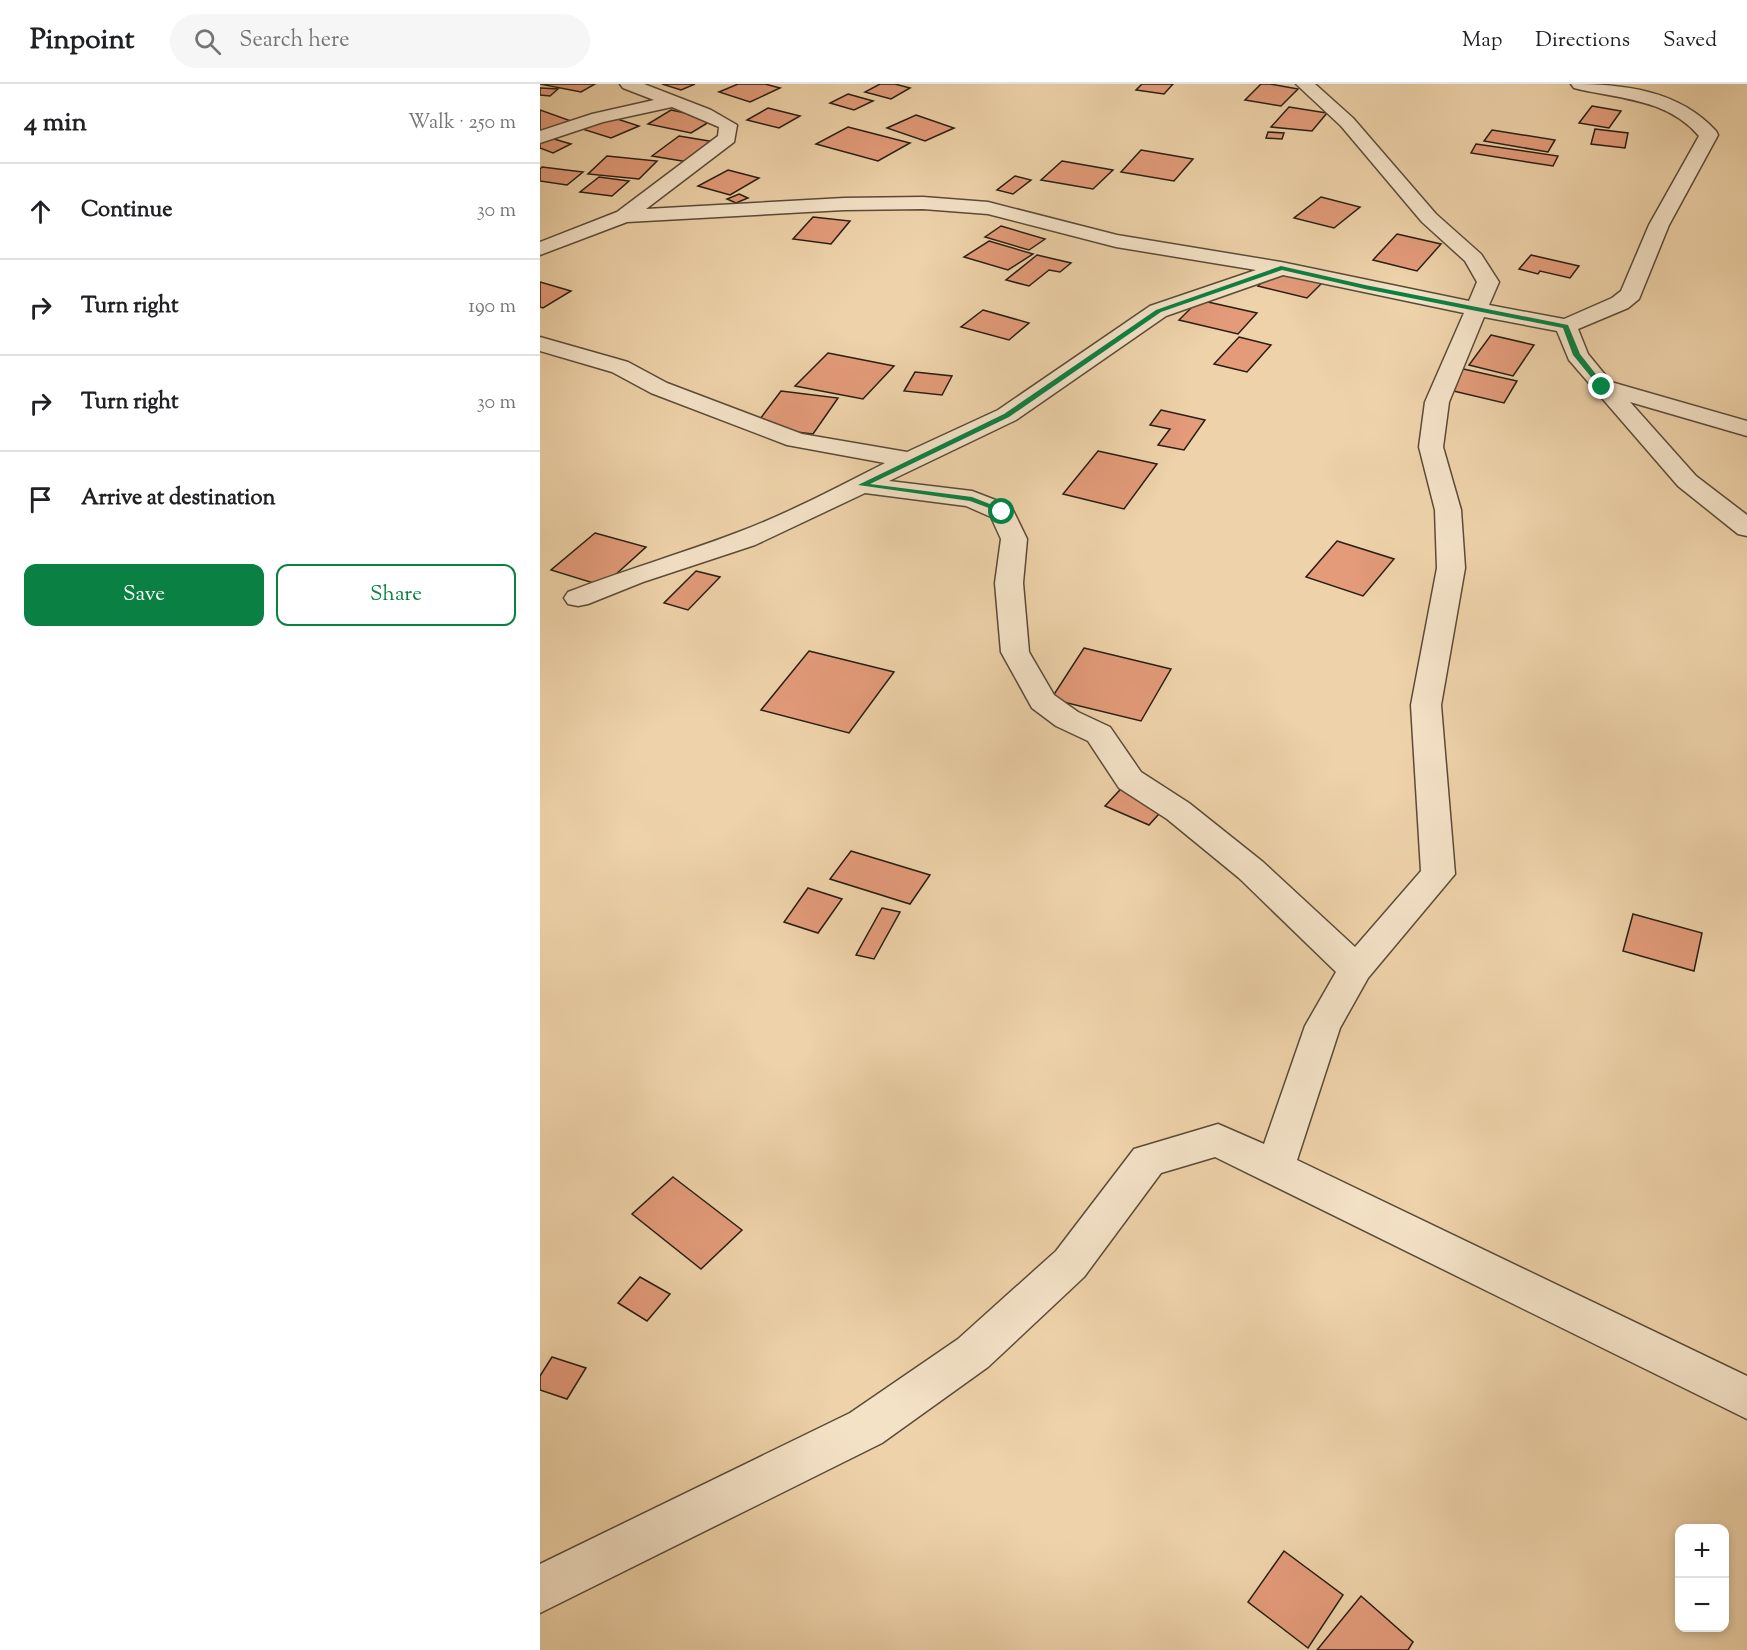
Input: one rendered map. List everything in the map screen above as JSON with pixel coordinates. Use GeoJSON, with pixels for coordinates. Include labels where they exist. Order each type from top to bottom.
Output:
{"type":"FeatureCollection","features":[{"type":"Feature","properties":{"kind":"street"},"geometry":{"type":"LineString","coordinates":[[540,249],[624,216],[728,138],[728,125],[708,114],[669,102],[629,84]]}},
{"type":"Feature","properties":{"kind":"street"},"geometry":{"type":"LineString","coordinates":[[1275,1167],[1323,1026],[1356,969],[1438,874],[1426,705],[1452,568],[1448,510],[1431,447],[1437,402],[1488,282],[1474,258],[1430,218],[1347,122],[1305,84]]}},
{"type":"Feature","properties":{"kind":"street"},"geometry":{"type":"LineString","coordinates":[[624,216],[844,204],[923,203],[988,208],[1116,241],[1281,268],[1477,310],[1566,326],[1620,303],[1631,294],[1659,225],[1709,135],[1700,122],[1681,109],[1629,94],[1580,84]]}},
{"type":"Feature","properties":{"kind":"street"},"geometry":{"type":"LineString","coordinates":[[540,137],[598,118],[669,102]]}},
{"type":"Feature","properties":{"kind":"street"},"geometry":{"type":"LineString","coordinates":[[579,598],[633,576],[746,539],[861,485],[910,459],[1007,415],[1158,311],[1281,268]]}},
{"type":"Feature","properties":{"kind":"street"},"geometry":{"type":"LineString","coordinates":[[1566,326],[1577,355],[1602,387],[1687,481],[1747,528]]}},
{"type":"Feature","properties":{"kind":"street"},"geometry":{"type":"LineString","coordinates":[[540,344],[620,367],[659,388],[796,440],[910,459]]}},
{"type":"Feature","properties":{"kind":"street"},"geometry":{"type":"LineString","coordinates":[[1602,387],[1747,429]]}},
{"type":"Feature","properties":{"kind":"street"},"geometry":{"type":"LineString","coordinates":[[861,485],[972,499],[1002,512],[1014,539],[1009,583],[1015,652],[1043,700],[1067,719],[1099,734],[1130,780],[1178,811],[1251,870],[1356,969]]}},
{"type":"Feature","properties":{"kind":"street"},"geometry":{"type":"LineString","coordinates":[[540,1589],[866,1428],[973,1353],[1070,1264],[1148,1161],[1218,1140],[1747,1398]]}},
{"type":"Feature","properties":{"kind":"building"},"geometry":{"type":"Polygon","coordinates":[[[540,84],[595,84],[581,92],[540,84]]]}},
{"type":"Feature","properties":{"kind":"building"},"geometry":{"type":"Polygon","coordinates":[[[662,84],[695,84],[681,90],[662,84]]]}},
{"type":"Feature","properties":{"kind":"building"},"geometry":{"type":"Polygon","coordinates":[[[738,84],[765,84],[780,88],[750,102],[719,92],[738,84]]]}},
{"type":"Feature","properties":{"kind":"building"},"geometry":{"type":"Polygon","coordinates":[[[880,84],[895,84],[910,88],[891,99],[865,92],[880,84]]]}},
{"type":"Feature","properties":{"kind":"building"},"geometry":{"type":"Polygon","coordinates":[[[1142,84],[1173,84],[1164,94],[1136,90],[1142,84]]]}},
{"type":"Feature","properties":{"kind":"building"},"geometry":{"type":"Polygon","coordinates":[[[1261,84],[1298,89],[1281,106],[1245,100],[1261,84]]]}},
{"type":"Feature","properties":{"kind":"building"},"geometry":{"type":"Polygon","coordinates":[[[540,88],[558,89],[550,96],[540,95],[540,88]]]}},
{"type":"Feature","properties":{"kind":"building"},"geometry":{"type":"Polygon","coordinates":[[[848,94],[873,101],[854,110],[830,103],[848,94]]]}},
{"type":"Feature","properties":{"kind":"building"},"geometry":{"type":"Polygon","coordinates":[[[1592,106],[1621,111],[1609,128],[1579,123],[1592,106]]]}},
{"type":"Feature","properties":{"kind":"building"},"geometry":{"type":"Polygon","coordinates":[[[1289,107],[1327,113],[1312,131],[1271,127],[1289,107]]]}},
{"type":"Feature","properties":{"kind":"building"},"geometry":{"type":"Polygon","coordinates":[[[768,108],[800,116],[779,128],[747,120],[768,108]]]}},
{"type":"Feature","properties":{"kind":"building"},"geometry":{"type":"Polygon","coordinates":[[[540,110],[571,121],[540,134],[540,110]]]}},
{"type":"Feature","properties":{"kind":"building"},"geometry":{"type":"Polygon","coordinates":[[[671,110],[714,119],[691,133],[648,124],[671,110]]]}},
{"type":"Feature","properties":{"kind":"building"},"geometry":{"type":"Polygon","coordinates":[[[916,115],[954,128],[925,141],[887,128],[916,115]]]}},
{"type":"Feature","properties":{"kind":"building"},"geometry":{"type":"Polygon","coordinates":[[[608,116],[639,126],[611,138],[579,128],[608,116]]]}},
{"type":"Feature","properties":{"kind":"building"},"geometry":{"type":"Polygon","coordinates":[[[848,127],[910,143],[878,161],[816,144],[848,127]]]}},
{"type":"Feature","properties":{"kind":"building"},"geometry":{"type":"Polygon","coordinates":[[[1595,129],[1628,133],[1625,148],[1591,144],[1595,129]]]}},
{"type":"Feature","properties":{"kind":"building"},"geometry":{"type":"Polygon","coordinates":[[[1492,130],[1555,140],[1548,152],[1484,141],[1492,130]]]}},
{"type":"Feature","properties":{"kind":"building"},"geometry":{"type":"Polygon","coordinates":[[[1268,132],[1284,133],[1282,139],[1266,138],[1268,132]]]}},
{"type":"Feature","properties":{"kind":"building"},"geometry":{"type":"Polygon","coordinates":[[[679,136],[715,142],[688,162],[652,156],[679,136]]]}},
{"type":"Feature","properties":{"kind":"building"},"geometry":{"type":"Polygon","coordinates":[[[547,137],[571,144],[553,153],[540,148],[540,140],[547,137]]]}},
{"type":"Feature","properties":{"kind":"building"},"geometry":{"type":"Polygon","coordinates":[[[1476,144],[1558,156],[1553,166],[1471,153],[1476,144]]]}},
{"type":"Feature","properties":{"kind":"building"},"geometry":{"type":"Polygon","coordinates":[[[1141,150],[1193,159],[1174,181],[1121,172],[1141,150]]]}},
{"type":"Feature","properties":{"kind":"building"},"geometry":{"type":"Polygon","coordinates":[[[607,156],[657,161],[639,179],[588,174],[607,156]]]}},
{"type":"Feature","properties":{"kind":"building"},"geometry":{"type":"Polygon","coordinates":[[[1062,161],[1113,170],[1093,189],[1041,180],[1062,161]]]}},
{"type":"Feature","properties":{"kind":"building"},"geometry":{"type":"Polygon","coordinates":[[[542,167],[583,172],[567,185],[540,181],[542,167]]]}},
{"type":"Feature","properties":{"kind":"building"},"geometry":{"type":"Polygon","coordinates":[[[728,170],[759,178],[730,195],[698,186],[728,170]]]}},
{"type":"Feature","properties":{"kind":"building"},"geometry":{"type":"Polygon","coordinates":[[[1015,176],[1031,180],[1013,194],[997,190],[1015,176]]]}},
{"type":"Feature","properties":{"kind":"building"},"geometry":{"type":"Polygon","coordinates":[[[599,177],[629,181],[612,196],[580,192],[599,177]]]}},
{"type":"Feature","properties":{"kind":"building"},"geometry":{"type":"Polygon","coordinates":[[[739,194],[748,198],[736,203],[727,199],[739,194]]]}},
{"type":"Feature","properties":{"kind":"building"},"geometry":{"type":"Polygon","coordinates":[[[1321,197],[1360,207],[1334,228],[1294,218],[1321,197]]]}},
{"type":"Feature","properties":{"kind":"building"},"geometry":{"type":"Polygon","coordinates":[[[813,217],[850,221],[831,244],[793,239],[813,217]]]}},
{"type":"Feature","properties":{"kind":"building"},"geometry":{"type":"Polygon","coordinates":[[[1001,226],[1045,239],[1029,250],[985,237],[1001,226]]]}},
{"type":"Feature","properties":{"kind":"building"},"geometry":{"type":"Polygon","coordinates":[[[1397,234],[1441,244],[1417,271],[1373,260],[1397,234]]]}},
{"type":"Feature","properties":{"kind":"building"},"geometry":{"type":"Polygon","coordinates":[[[989,241],[1033,254],[1008,270],[964,257],[989,241]]]}},
{"type":"Feature","properties":{"kind":"building"},"geometry":{"type":"Polygon","coordinates":[[[1037,255],[1071,263],[1060,272],[1049,270],[1029,286],[1006,280],[1037,255]]]}},
{"type":"Feature","properties":{"kind":"building"},"geometry":{"type":"Polygon","coordinates":[[[1531,255],[1579,266],[1570,278],[1519,269],[1531,255]]]}},
{"type":"Feature","properties":{"kind":"building"},"geometry":{"type":"Polygon","coordinates":[[[1272,271],[1322,283],[1307,298],[1258,286],[1272,271]]]}},
{"type":"Feature","properties":{"kind":"building"},"geometry":{"type":"Polygon","coordinates":[[[540,282],[571,291],[543,308],[540,307],[540,282]]]}},
{"type":"Feature","properties":{"kind":"building"},"geometry":{"type":"Polygon","coordinates":[[[1199,300],[1257,313],[1238,334],[1179,320],[1199,300]]]}},
{"type":"Feature","properties":{"kind":"building"},"geometry":{"type":"Polygon","coordinates":[[[983,310],[1029,323],[1009,340],[961,327],[983,310]]]}},
{"type":"Feature","properties":{"kind":"building"},"geometry":{"type":"Polygon","coordinates":[[[1491,335],[1534,345],[1513,376],[1469,365],[1491,335]]]}},
{"type":"Feature","properties":{"kind":"building"},"geometry":{"type":"Polygon","coordinates":[[[1239,337],[1271,345],[1247,372],[1214,364],[1239,337]]]}},
{"type":"Feature","properties":{"kind":"building"},"geometry":{"type":"Polygon","coordinates":[[[828,353],[894,366],[863,399],[795,386],[828,353]]]}},
{"type":"Feature","properties":{"kind":"building"},"geometry":{"type":"Polygon","coordinates":[[[1459,368],[1517,381],[1504,403],[1445,389],[1459,368]]]}},
{"type":"Feature","properties":{"kind":"building"},"geometry":{"type":"Polygon","coordinates":[[[915,372],[952,376],[942,395],[904,391],[915,372]]]}},
{"type":"Feature","properties":{"kind":"building"},"geometry":{"type":"Polygon","coordinates":[[[781,391],[838,398],[813,434],[754,427],[781,391]]]}},
{"type":"Feature","properties":{"kind":"building"},"geometry":{"type":"Polygon","coordinates":[[[1161,410],[1205,420],[1184,450],[1158,445],[1170,429],[1150,425],[1161,410]]]}},
{"type":"Feature","properties":{"kind":"building"},"geometry":{"type":"Polygon","coordinates":[[[1098,451],[1157,464],[1124,509],[1063,494],[1098,451]]]}},
{"type":"Feature","properties":{"kind":"building"},"geometry":{"type":"Polygon","coordinates":[[[595,533],[646,547],[603,586],[551,570],[595,533]]]}},
{"type":"Feature","properties":{"kind":"building"},"geometry":{"type":"Polygon","coordinates":[[[1337,541],[1394,559],[1363,596],[1306,577],[1337,541]]]}},
{"type":"Feature","properties":{"kind":"building"},"geometry":{"type":"Polygon","coordinates":[[[696,571],[720,577],[688,610],[664,603],[696,571]]]}},
{"type":"Feature","properties":{"kind":"building"},"geometry":{"type":"Polygon","coordinates":[[[1084,648],[1171,669],[1141,721],[1051,699],[1084,648]]]}},
{"type":"Feature","properties":{"kind":"building"},"geometry":{"type":"Polygon","coordinates":[[[809,651],[894,672],[849,733],[761,710],[809,651]]]}},
{"type":"Feature","properties":{"kind":"building"},"geometry":{"type":"Polygon","coordinates":[[[1132,777],[1175,796],[1149,825],[1105,806],[1132,777]]]}},
{"type":"Feature","properties":{"kind":"building"},"geometry":{"type":"Polygon","coordinates":[[[851,851],[930,875],[910,904],[830,879],[851,851]]]}},
{"type":"Feature","properties":{"kind":"building"},"geometry":{"type":"Polygon","coordinates":[[[808,888],[842,899],[818,933],[784,922],[808,888]]]}},
{"type":"Feature","properties":{"kind":"building"},"geometry":{"type":"Polygon","coordinates":[[[882,908],[900,912],[874,959],[856,955],[882,908]]]}},
{"type":"Feature","properties":{"kind":"building"},"geometry":{"type":"Polygon","coordinates":[[[1633,914],[1702,933],[1694,971],[1623,951],[1633,914]]]}},
{"type":"Feature","properties":{"kind":"building"},"geometry":{"type":"Polygon","coordinates":[[[673,1177],[742,1230],[701,1269],[632,1214],[673,1177]]]}},
{"type":"Feature","properties":{"kind":"building"},"geometry":{"type":"Polygon","coordinates":[[[640,1277],[670,1294],[647,1321],[618,1303],[640,1277]]]}},
{"type":"Feature","properties":{"kind":"building"},"geometry":{"type":"Polygon","coordinates":[[[552,1357],[586,1368],[567,1399],[540,1390],[540,1376],[552,1357]]]}},
{"type":"Feature","properties":{"kind":"building"},"geometry":{"type":"Polygon","coordinates":[[[1284,1551],[1343,1595],[1308,1648],[1248,1602],[1284,1551]]]}},
{"type":"Feature","properties":{"kind":"building"},"geometry":{"type":"Polygon","coordinates":[[[1361,1596],[1413,1642],[1408,1650],[1317,1650],[1361,1596]]]}},
{"type":"Feature","properties":{"kind":"route"},"geometry":{"type":"LineString","coordinates":[[1002,512],[972,499],[861,485],[910,459],[1007,415],[1158,311],[1281,268],[1477,310],[1566,326],[1577,355],[1602,387]]}}]}
